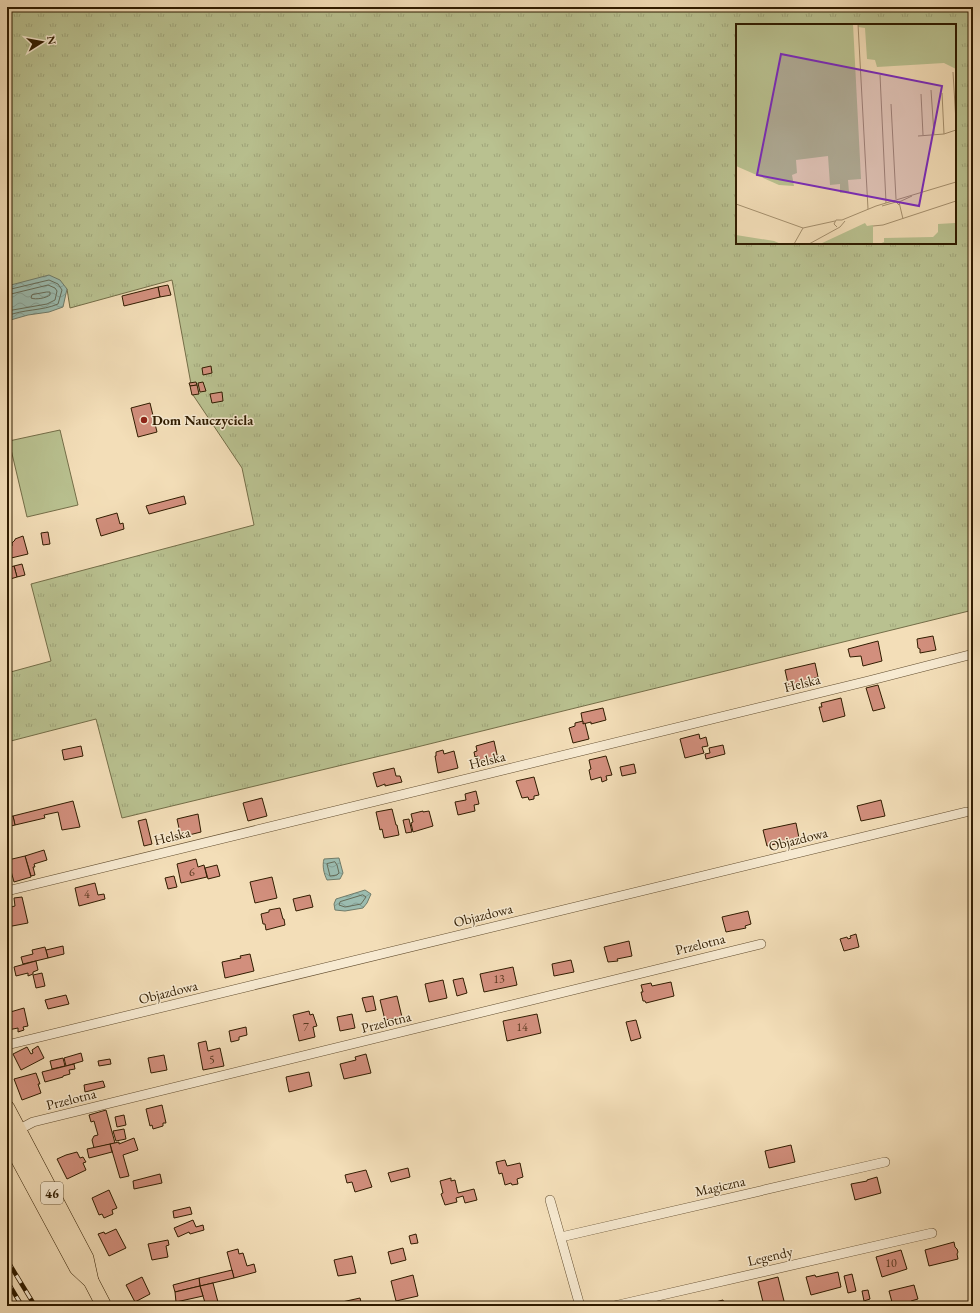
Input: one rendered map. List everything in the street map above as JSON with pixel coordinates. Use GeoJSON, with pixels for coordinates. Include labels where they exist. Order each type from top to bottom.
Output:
{"type":"FeatureCollection","features":[{"type":"Feature","properties":{"kind":"main road","name":"46"},"geometry":{"type":"LineString","coordinates":[[7,1108],[13,1134],[64,1243],[77,1268],[90,1280]]}},
{"type":"Feature","properties":{"kind":"main road","name":"46"},"geometry":{"type":"LineString","coordinates":[[13,1134],[86,1258],[90,1280],[104,1306]]}},
{"type":"Feature","properties":{"kind":"street","name":"Helska"},"geometry":{"type":"LineString","coordinates":[[7,891],[868,681],[973,654]]}},
{"type":"Feature","properties":{"kind":"street","name":"Objazdowa"},"geometry":{"type":"LineString","coordinates":[[7,1045],[966,812]]}},
{"type":"Feature","properties":{"kind":"street","name":"Przelotna"},"geometry":{"type":"LineString","coordinates":[[13,1134],[33,1122],[761,944]]}},
{"type":"Feature","properties":{"kind":"street"},"geometry":{"type":"LineString","coordinates":[[7,1153],[14,1160],[54,1235],[64,1243]]}},
{"type":"Feature","properties":{"kind":"street","name":"Magiczna"},"geometry":{"type":"LineString","coordinates":[[561,1237],[885,1162]]}},
{"type":"Feature","properties":{"kind":"street"},"geometry":{"type":"LineString","coordinates":[[550,1200],[580,1306]]}},
{"type":"Feature","properties":{"kind":"street","name":"Legendy"},"geometry":{"type":"LineString","coordinates":[[614,1306],[932,1232]]}},
{"type":"Feature","properties":{"kind":"green space"},"geometry":{"type":"Polygon","coordinates":[[[7,7],[973,7],[973,610],[122,818],[96,719],[7,742],[7,673],[51,661],[31,584],[254,525],[242,468],[193,395],[172,280],[70,308],[67,289],[49,276],[7,288],[7,7]]]}},
{"type":"Feature","properties":{"kind":"green space"},"geometry":{"type":"Polygon","coordinates":[[[60,430],[78,505],[27,517],[9,441],[60,430]]]}},
{"type":"Feature","properties":{"kind":"water"},"geometry":{"type":"Polygon","coordinates":[[[49,275],[60,280],[67,289],[63,307],[49,312],[28,315],[7,321],[7,286],[49,275]]]}},
{"type":"Feature","properties":{"kind":"water"},"geometry":{"type":"Polygon","coordinates":[[[339,858],[343,873],[340,879],[327,880],[323,864],[324,859],[339,858]]]}},
{"type":"Feature","properties":{"kind":"water"},"geometry":{"type":"Polygon","coordinates":[[[365,890],[371,894],[363,908],[345,911],[335,910],[334,904],[336,899],[365,890]]]}},
{"type":"Feature","properties":{"kind":"building"},"geometry":{"type":"Polygon","coordinates":[[[168,285],[171,295],[160,297],[158,287],[168,285]]]}},
{"type":"Feature","properties":{"kind":"building"},"geometry":{"type":"Polygon","coordinates":[[[158,287],[160,297],[124,306],[122,296],[158,287]]]}},
{"type":"Feature","properties":{"kind":"building"},"geometry":{"type":"Polygon","coordinates":[[[211,366],[212,373],[203,375],[202,368],[211,366]]]}},
{"type":"Feature","properties":{"kind":"building"},"geometry":{"type":"Polygon","coordinates":[[[196,382],[197,385],[190,386],[189,383],[196,382]]]}},
{"type":"Feature","properties":{"kind":"building"},"geometry":{"type":"Polygon","coordinates":[[[203,382],[206,391],[200,392],[198,383],[203,382]]]}},
{"type":"Feature","properties":{"kind":"building"},"geometry":{"type":"Polygon","coordinates":[[[197,385],[199,394],[192,395],[190,386],[197,385]]]}},
{"type":"Feature","properties":{"kind":"building"},"geometry":{"type":"Polygon","coordinates":[[[222,392],[223,401],[212,403],[210,394],[222,392]]]}},
{"type":"Feature","properties":{"kind":"building","name":"Dom Nauczyciela"},"geometry":{"type":"Polygon","coordinates":[[[150,403],[157,432],[138,437],[131,408],[150,403]]]}},
{"type":"Feature","properties":{"kind":"building"},"geometry":{"type":"Polygon","coordinates":[[[184,496],[186,504],[149,514],[146,506],[184,496]]]}},
{"type":"Feature","properties":{"kind":"building"},"geometry":{"type":"Polygon","coordinates":[[[117,513],[120,524],[123,523],[124,529],[101,536],[96,519],[117,513]]]}},
{"type":"Feature","properties":{"kind":"building"},"geometry":{"type":"Polygon","coordinates":[[[48,532],[50,544],[43,545],[41,533],[48,532]]]}},
{"type":"Feature","properties":{"kind":"building"},"geometry":{"type":"Polygon","coordinates":[[[23,536],[28,554],[7,559],[7,547],[12,546],[15,539],[23,536]]]}},
{"type":"Feature","properties":{"kind":"building"},"geometry":{"type":"Polygon","coordinates":[[[22,564],[25,575],[17,577],[14,566],[22,564]]]}},
{"type":"Feature","properties":{"kind":"building"},"geometry":{"type":"Polygon","coordinates":[[[14,566],[17,577],[7,580],[7,568],[14,566]]]}},
{"type":"Feature","properties":{"kind":"building"},"geometry":{"type":"Polygon","coordinates":[[[933,636],[936,650],[920,653],[917,639],[933,636]]]}},
{"type":"Feature","properties":{"kind":"building"},"geometry":{"type":"Polygon","coordinates":[[[878,641],[882,661],[863,666],[861,656],[850,657],[848,649],[878,641]]]}},
{"type":"Feature","properties":{"kind":"building"},"geometry":{"type":"Polygon","coordinates":[[[815,663],[818,677],[814,678],[814,681],[789,688],[785,670],[815,663]]]}},
{"type":"Feature","properties":{"kind":"building"},"geometry":{"type":"Polygon","coordinates":[[[878,685],[885,708],[873,711],[866,688],[878,685]]]}},
{"type":"Feature","properties":{"kind":"building"},"geometry":{"type":"Polygon","coordinates":[[[841,698],[845,716],[823,722],[819,707],[822,707],[821,703],[841,698]]]}},
{"type":"Feature","properties":{"kind":"building"},"geometry":{"type":"Polygon","coordinates":[[[603,708],[606,720],[591,724],[591,722],[583,724],[581,713],[603,708]]]}},
{"type":"Feature","properties":{"kind":"building"},"geometry":{"type":"Polygon","coordinates":[[[583,721],[583,724],[585,723],[589,739],[573,743],[569,728],[575,726],[575,723],[583,721]]]}},
{"type":"Feature","properties":{"kind":"building"},"geometry":{"type":"Polygon","coordinates":[[[699,734],[700,739],[706,737],[708,746],[702,747],[704,753],[685,758],[680,739],[699,734]]]}},
{"type":"Feature","properties":{"kind":"building"},"geometry":{"type":"Polygon","coordinates":[[[494,741],[498,759],[480,763],[478,756],[475,757],[474,752],[477,751],[476,746],[494,741]]]}},
{"type":"Feature","properties":{"kind":"building"},"geometry":{"type":"Polygon","coordinates":[[[723,745],[725,754],[706,759],[705,754],[710,753],[709,748],[723,745]]]}},
{"type":"Feature","properties":{"kind":"building"},"geometry":{"type":"Polygon","coordinates":[[[81,746],[83,756],[64,760],[62,750],[81,746]]]}},
{"type":"Feature","properties":{"kind":"building"},"geometry":{"type":"Polygon","coordinates":[[[443,750],[444,754],[454,751],[458,768],[438,773],[435,756],[436,752],[443,750]]]}},
{"type":"Feature","properties":{"kind":"building"},"geometry":{"type":"Polygon","coordinates":[[[606,756],[612,775],[606,776],[607,780],[602,782],[601,777],[591,780],[589,760],[606,756]]]}},
{"type":"Feature","properties":{"kind":"building"},"geometry":{"type":"Polygon","coordinates":[[[634,764],[636,773],[622,776],[620,767],[634,764]]]}},
{"type":"Feature","properties":{"kind":"building"},"geometry":{"type":"Polygon","coordinates":[[[394,768],[396,776],[400,776],[402,782],[385,786],[385,784],[377,787],[373,773],[394,768]]]}},
{"type":"Feature","properties":{"kind":"building"},"geometry":{"type":"Polygon","coordinates":[[[534,777],[539,795],[534,796],[534,799],[529,800],[528,797],[522,798],[516,781],[534,777]]]}},
{"type":"Feature","properties":{"kind":"building"},"geometry":{"type":"Polygon","coordinates":[[[476,791],[479,804],[474,805],[475,811],[458,815],[455,802],[466,800],[465,794],[476,791]]]}},
{"type":"Feature","properties":{"kind":"building"},"geometry":{"type":"Polygon","coordinates":[[[262,798],[267,816],[248,821],[243,803],[262,798]]]}},
{"type":"Feature","properties":{"kind":"building"},"geometry":{"type":"Polygon","coordinates":[[[881,800],[885,816],[861,821],[857,806],[881,800]]]}},
{"type":"Feature","properties":{"kind":"building"},"geometry":{"type":"Polygon","coordinates":[[[73,801],[80,827],[62,830],[58,812],[44,815],[45,818],[15,825],[13,816],[73,801]]]}},
{"type":"Feature","properties":{"kind":"building"},"geometry":{"type":"Polygon","coordinates":[[[392,809],[399,835],[384,838],[382,829],[380,830],[376,812],[392,809]]]}},
{"type":"Feature","properties":{"kind":"building"},"geometry":{"type":"Polygon","coordinates":[[[429,811],[433,826],[413,832],[411,814],[429,811]]]}},
{"type":"Feature","properties":{"kind":"building"},"geometry":{"type":"Polygon","coordinates":[[[198,814],[201,832],[181,837],[177,819],[198,814]]]}},
{"type":"Feature","properties":{"kind":"building"},"geometry":{"type":"Polygon","coordinates":[[[13,816],[15,825],[7,827],[7,817],[13,816]]]}},
{"type":"Feature","properties":{"kind":"building"},"geometry":{"type":"Polygon","coordinates":[[[146,819],[152,844],[144,846],[138,821],[146,819]]]}},
{"type":"Feature","properties":{"kind":"building"},"geometry":{"type":"Polygon","coordinates":[[[409,819],[412,832],[406,833],[403,820],[409,819]]]}},
{"type":"Feature","properties":{"kind":"building"},"geometry":{"type":"Polygon","coordinates":[[[796,823],[799,838],[767,846],[763,830],[796,823]]]}},
{"type":"Feature","properties":{"kind":"building"},"geometry":{"type":"Polygon","coordinates":[[[44,850],[47,860],[34,864],[35,867],[33,867],[35,875],[31,876],[25,856],[44,850]]]}},
{"type":"Feature","properties":{"kind":"building"},"geometry":{"type":"Polygon","coordinates":[[[25,856],[31,877],[14,882],[8,860],[25,856]]]}},
{"type":"Feature","properties":{"kind":"building"},"geometry":{"type":"Polygon","coordinates":[[[196,859],[198,867],[204,865],[207,877],[181,883],[177,864],[196,859]]]}},
{"type":"Feature","properties":{"kind":"building"},"geometry":{"type":"Polygon","coordinates":[[[217,865],[220,876],[208,879],[205,868],[217,865]]]}},
{"type":"Feature","properties":{"kind":"building"},"geometry":{"type":"Polygon","coordinates":[[[174,876],[177,887],[168,889],[165,878],[174,876]]]}},
{"type":"Feature","properties":{"kind":"building"},"geometry":{"type":"Polygon","coordinates":[[[272,877],[277,898],[255,903],[250,882],[272,877]]]}},
{"type":"Feature","properties":{"kind":"building"},"geometry":{"type":"Polygon","coordinates":[[[95,883],[98,895],[104,894],[105,899],[79,906],[75,888],[95,883]]]}},
{"type":"Feature","properties":{"kind":"building"},"geometry":{"type":"Polygon","coordinates":[[[310,895],[313,907],[296,911],[293,899],[310,895]]]}},
{"type":"Feature","properties":{"kind":"building"},"geometry":{"type":"Polygon","coordinates":[[[22,897],[28,923],[7,927],[7,908],[15,906],[14,898],[22,897]]]}},
{"type":"Feature","properties":{"kind":"building"},"geometry":{"type":"Polygon","coordinates":[[[280,908],[285,925],[266,930],[261,914],[269,912],[269,910],[280,908]]]}},
{"type":"Feature","properties":{"kind":"building"},"geometry":{"type":"Polygon","coordinates":[[[748,911],[751,924],[745,926],[746,928],[726,932],[722,917],[748,911]]]}},
{"type":"Feature","properties":{"kind":"building"},"geometry":{"type":"Polygon","coordinates":[[[856,934],[859,947],[844,951],[840,939],[847,937],[848,939],[851,938],[850,936],[856,934]]]}},
{"type":"Feature","properties":{"kind":"building"},"geometry":{"type":"Polygon","coordinates":[[[629,941],[632,956],[617,959],[618,961],[608,962],[604,947],[629,941]]]}},
{"type":"Feature","properties":{"kind":"building"},"geometry":{"type":"Polygon","coordinates":[[[63,946],[64,954],[48,958],[46,950],[63,946]]]}},
{"type":"Feature","properties":{"kind":"building"},"geometry":{"type":"Polygon","coordinates":[[[45,947],[48,958],[23,964],[21,957],[33,954],[32,950],[45,947]]]}},
{"type":"Feature","properties":{"kind":"building"},"geometry":{"type":"Polygon","coordinates":[[[250,954],[254,971],[225,978],[222,962],[241,958],[240,956],[250,954]]]}},
{"type":"Feature","properties":{"kind":"building"},"geometry":{"type":"Polygon","coordinates":[[[571,960],[574,972],[554,976],[552,964],[571,960]]]}},
{"type":"Feature","properties":{"kind":"building"},"geometry":{"type":"Polygon","coordinates":[[[36,961],[38,970],[33,972],[33,974],[28,976],[28,973],[16,976],[14,967],[36,961]]]}},
{"type":"Feature","properties":{"kind":"building"},"geometry":{"type":"Polygon","coordinates":[[[513,967],[517,985],[484,992],[480,974],[513,967]]]}},
{"type":"Feature","properties":{"kind":"building"},"geometry":{"type":"Polygon","coordinates":[[[42,973],[45,986],[36,988],[33,975],[42,973]]]}},
{"type":"Feature","properties":{"kind":"building"},"geometry":{"type":"Polygon","coordinates":[[[463,978],[467,993],[457,996],[453,980],[463,978]]]}},
{"type":"Feature","properties":{"kind":"building"},"geometry":{"type":"Polygon","coordinates":[[[443,980],[447,998],[429,1002],[425,984],[443,980]]]}},
{"type":"Feature","properties":{"kind":"building"},"geometry":{"type":"Polygon","coordinates":[[[671,982],[674,996],[646,1003],[643,1001],[641,985],[651,983],[652,986],[671,982]]]}},
{"type":"Feature","properties":{"kind":"building"},"geometry":{"type":"Polygon","coordinates":[[[66,995],[69,1004],[48,1009],[45,1000],[66,995]]]}},
{"type":"Feature","properties":{"kind":"building"},"geometry":{"type":"Polygon","coordinates":[[[373,996],[376,1010],[366,1012],[362,998],[373,996]]]}},
{"type":"Feature","properties":{"kind":"building"},"geometry":{"type":"Polygon","coordinates":[[[397,996],[402,1017],[385,1020],[380,1000],[397,996]]]}},
{"type":"Feature","properties":{"kind":"building"},"geometry":{"type":"Polygon","coordinates":[[[24,1008],[28,1026],[23,1027],[24,1030],[18,1032],[18,1028],[8,1030],[7,1013],[24,1008]]]}},
{"type":"Feature","properties":{"kind":"building"},"geometry":{"type":"Polygon","coordinates":[[[309,1011],[310,1015],[313,1014],[317,1026],[313,1027],[315,1037],[299,1041],[293,1015],[309,1011]]]}},
{"type":"Feature","properties":{"kind":"building"},"geometry":{"type":"Polygon","coordinates":[[[352,1014],[355,1028],[340,1031],[337,1017],[352,1014]]]}},
{"type":"Feature","properties":{"kind":"building"},"geometry":{"type":"Polygon","coordinates":[[[537,1014],[541,1033],[507,1041],[503,1021],[537,1014]]]}},
{"type":"Feature","properties":{"kind":"building"},"geometry":{"type":"Polygon","coordinates":[[[636,1020],[641,1038],[631,1041],[626,1022],[636,1020]]]}},
{"type":"Feature","properties":{"kind":"building"},"geometry":{"type":"Polygon","coordinates":[[[246,1027],[247,1035],[239,1037],[239,1040],[231,1042],[229,1031],[246,1027]]]}},
{"type":"Feature","properties":{"kind":"building"},"geometry":{"type":"Polygon","coordinates":[[[206,1041],[208,1051],[220,1048],[224,1066],[203,1070],[198,1043],[206,1041]]]}},
{"type":"Feature","properties":{"kind":"building"},"geometry":{"type":"Polygon","coordinates":[[[38,1046],[44,1058],[21,1070],[13,1054],[27,1047],[31,1054],[33,1053],[32,1050],[38,1046]]]}},
{"type":"Feature","properties":{"kind":"building"},"geometry":{"type":"Polygon","coordinates":[[[81,1053],[83,1061],[66,1066],[64,1058],[81,1053]]]}},
{"type":"Feature","properties":{"kind":"building"},"geometry":{"type":"Polygon","coordinates":[[[366,1054],[371,1073],[344,1079],[340,1064],[356,1060],[355,1057],[366,1054]]]}},
{"type":"Feature","properties":{"kind":"building"},"geometry":{"type":"Polygon","coordinates":[[[164,1055],[167,1070],[151,1073],[148,1058],[164,1055]]]}},
{"type":"Feature","properties":{"kind":"building"},"geometry":{"type":"Polygon","coordinates":[[[63,1058],[65,1066],[52,1069],[50,1061],[63,1058]]]}},
{"type":"Feature","properties":{"kind":"building"},"geometry":{"type":"Polygon","coordinates":[[[110,1059],[111,1064],[99,1066],[98,1061],[110,1059]]]}},
{"type":"Feature","properties":{"kind":"building"},"geometry":{"type":"Polygon","coordinates":[[[74,1064],[75,1069],[69,1070],[70,1074],[45,1082],[42,1072],[74,1064]]]}},
{"type":"Feature","properties":{"kind":"building"},"geometry":{"type":"Polygon","coordinates":[[[309,1072],[312,1086],[289,1092],[286,1077],[309,1072]]]}},
{"type":"Feature","properties":{"kind":"building"},"geometry":{"type":"Polygon","coordinates":[[[36,1073],[40,1084],[38,1084],[41,1093],[22,1100],[14,1079],[36,1073]]]}},
{"type":"Feature","properties":{"kind":"building"},"geometry":{"type":"Polygon","coordinates":[[[103,1081],[105,1087],[85,1092],[84,1085],[103,1081]]]}},
{"type":"Feature","properties":{"kind":"building"},"geometry":{"type":"Polygon","coordinates":[[[162,1105],[166,1123],[163,1123],[163,1126],[153,1129],[152,1125],[150,1126],[146,1109],[162,1105]]]}},
{"type":"Feature","properties":{"kind":"building"},"geometry":{"type":"Polygon","coordinates":[[[106,1110],[115,1143],[94,1148],[92,1140],[94,1136],[98,1135],[94,1121],[91,1122],[89,1115],[106,1110]]]}},
{"type":"Feature","properties":{"kind":"building"},"geometry":{"type":"Polygon","coordinates":[[[124,1115],[126,1125],[117,1127],[115,1117],[124,1115]]]}},
{"type":"Feature","properties":{"kind":"building"},"geometry":{"type":"Polygon","coordinates":[[[124,1129],[126,1139],[116,1141],[113,1131],[124,1129]]]}},
{"type":"Feature","properties":{"kind":"building"},"geometry":{"type":"Polygon","coordinates":[[[134,1138],[138,1150],[123,1155],[129,1176],[120,1178],[110,1144],[119,1142],[119,1144],[134,1138]]]}},
{"type":"Feature","properties":{"kind":"building"},"geometry":{"type":"Polygon","coordinates":[[[110,1144],[112,1152],[89,1158],[87,1149],[110,1144]]]}},
{"type":"Feature","properties":{"kind":"building"},"geometry":{"type":"Polygon","coordinates":[[[791,1145],[795,1162],[769,1168],[765,1151],[791,1145]]]}},
{"type":"Feature","properties":{"kind":"building"},"geometry":{"type":"Polygon","coordinates":[[[77,1152],[80,1158],[83,1157],[86,1162],[83,1163],[86,1170],[67,1179],[57,1159],[77,1152]]]}},
{"type":"Feature","properties":{"kind":"building"},"geometry":{"type":"Polygon","coordinates":[[[505,1160],[507,1166],[520,1163],[523,1177],[517,1179],[518,1184],[512,1185],[511,1183],[505,1185],[502,1173],[499,1174],[496,1162],[505,1160]]]}},
{"type":"Feature","properties":{"kind":"building"},"geometry":{"type":"Polygon","coordinates":[[[408,1168],[410,1177],[391,1182],[388,1173],[408,1168]]]}},
{"type":"Feature","properties":{"kind":"building"},"geometry":{"type":"Polygon","coordinates":[[[366,1170],[372,1187],[355,1192],[352,1182],[347,1183],[345,1175],[366,1170]]]}},
{"type":"Feature","properties":{"kind":"building"},"geometry":{"type":"Polygon","coordinates":[[[160,1174],[162,1183],[134,1189],[133,1181],[160,1174]]]}},
{"type":"Feature","properties":{"kind":"building"},"geometry":{"type":"Polygon","coordinates":[[[877,1177],[881,1193],[855,1200],[851,1184],[867,1181],[877,1177]]]}},
{"type":"Feature","properties":{"kind":"building"},"geometry":{"type":"Polygon","coordinates":[[[451,1178],[451,1181],[455,1180],[458,1193],[474,1189],[477,1200],[465,1203],[463,1196],[456,1198],[457,1202],[445,1205],[441,1194],[443,1193],[440,1181],[451,1178]]]}},
{"type":"Feature","properties":{"kind":"building"},"geometry":{"type":"Polygon","coordinates":[[[109,1190],[117,1208],[112,1210],[113,1214],[104,1218],[102,1214],[99,1215],[92,1198],[109,1190]]]}},
{"type":"Feature","properties":{"kind":"building"},"geometry":{"type":"Polygon","coordinates":[[[190,1207],[192,1214],[174,1218],[173,1211],[190,1207]]]}},
{"type":"Feature","properties":{"kind":"building"},"geometry":{"type":"Polygon","coordinates":[[[193,1220],[196,1227],[203,1225],[204,1230],[190,1234],[189,1232],[178,1237],[174,1228],[193,1220]]]}},
{"type":"Feature","properties":{"kind":"building"},"geometry":{"type":"Polygon","coordinates":[[[116,1229],[126,1248],[109,1256],[98,1234],[104,1232],[105,1234],[116,1229]]]}},
{"type":"Feature","properties":{"kind":"building"},"geometry":{"type":"Polygon","coordinates":[[[416,1234],[418,1243],[411,1244],[409,1236],[416,1234]]]}},
{"type":"Feature","properties":{"kind":"building"},"geometry":{"type":"Polygon","coordinates":[[[168,1240],[169,1245],[166,1246],[168,1257],[152,1260],[148,1244],[168,1240]]]}},
{"type":"Feature","properties":{"kind":"building"},"geometry":{"type":"Polygon","coordinates":[[[954,1242],[958,1252],[958,1259],[929,1266],[925,1250],[954,1242]]]}},
{"type":"Feature","properties":{"kind":"building"},"geometry":{"type":"Polygon","coordinates":[[[403,1248],[406,1260],[391,1264],[388,1252],[403,1248]]]}},
{"type":"Feature","properties":{"kind":"building"},"geometry":{"type":"Polygon","coordinates":[[[238,1249],[239,1254],[243,1253],[247,1266],[254,1264],[256,1272],[234,1278],[227,1252],[238,1249]]]}},
{"type":"Feature","properties":{"kind":"building"},"geometry":{"type":"Polygon","coordinates":[[[901,1250],[907,1269],[882,1277],[876,1257],[901,1250]]]}},
{"type":"Feature","properties":{"kind":"building"},"geometry":{"type":"Polygon","coordinates":[[[352,1256],[356,1273],[338,1276],[334,1260],[352,1256]]]}},
{"type":"Feature","properties":{"kind":"building"},"geometry":{"type":"Polygon","coordinates":[[[232,1270],[234,1278],[200,1286],[199,1278],[232,1270]]]}},
{"type":"Feature","properties":{"kind":"building"},"geometry":{"type":"Polygon","coordinates":[[[838,1272],[841,1287],[811,1295],[806,1277],[815,1275],[816,1277],[838,1272]]]}},
{"type":"Feature","properties":{"kind":"building"},"geometry":{"type":"Polygon","coordinates":[[[852,1274],[856,1291],[848,1293],[844,1276],[852,1274]]]}},
{"type":"Feature","properties":{"kind":"building"},"geometry":{"type":"Polygon","coordinates":[[[413,1275],[418,1296],[396,1301],[391,1281],[413,1275]]]}},
{"type":"Feature","properties":{"kind":"building"},"geometry":{"type":"Polygon","coordinates":[[[142,1277],[150,1294],[135,1302],[126,1285],[142,1277]]]}},
{"type":"Feature","properties":{"kind":"building"},"geometry":{"type":"Polygon","coordinates":[[[778,1277],[785,1305],[764,1306],[758,1282],[778,1277]]]}},
{"type":"Feature","properties":{"kind":"building"},"geometry":{"type":"Polygon","coordinates":[[[199,1278],[200,1286],[175,1292],[173,1285],[199,1278]]]}},
{"type":"Feature","properties":{"kind":"building"},"geometry":{"type":"Polygon","coordinates":[[[213,1283],[219,1306],[206,1306],[200,1286],[213,1283]]]}},
{"type":"Feature","properties":{"kind":"building"},"geometry":{"type":"Polygon","coordinates":[[[914,1285],[918,1299],[911,1301],[912,1306],[893,1306],[889,1291],[914,1285]]]}},
{"type":"Feature","properties":{"kind":"building"},"geometry":{"type":"Polygon","coordinates":[[[200,1286],[203,1296],[176,1302],[175,1292],[200,1286]]]}},
{"type":"Feature","properties":{"kind":"building"},"geometry":{"type":"Polygon","coordinates":[[[868,1290],[870,1299],[864,1301],[862,1291],[868,1290]]]}},
{"type":"Feature","properties":{"kind":"building"},"geometry":{"type":"Polygon","coordinates":[[[360,1298],[362,1306],[343,1306],[342,1302],[360,1298]]]}},
{"type":"Feature","properties":{"kind":"building"},"geometry":{"type":"Polygon","coordinates":[[[723,1300],[725,1306],[703,1306],[708,1304],[723,1300]]]}},
{"type":"Feature","properties":{"kind":"railway"},"geometry":{"type":"LineString","coordinates":[[7,1260],[35,1306]]}},
{"type":"Feature","properties":{"kind":"railway"},"geometry":{"type":"LineString","coordinates":[[7,1281],[22,1306]]}},
{"type":"Feature","properties":{"kind":"place","name":"Dom Nauczyciela"},"geometry":{"type":"Point","coordinates":[144,420]}}]}
